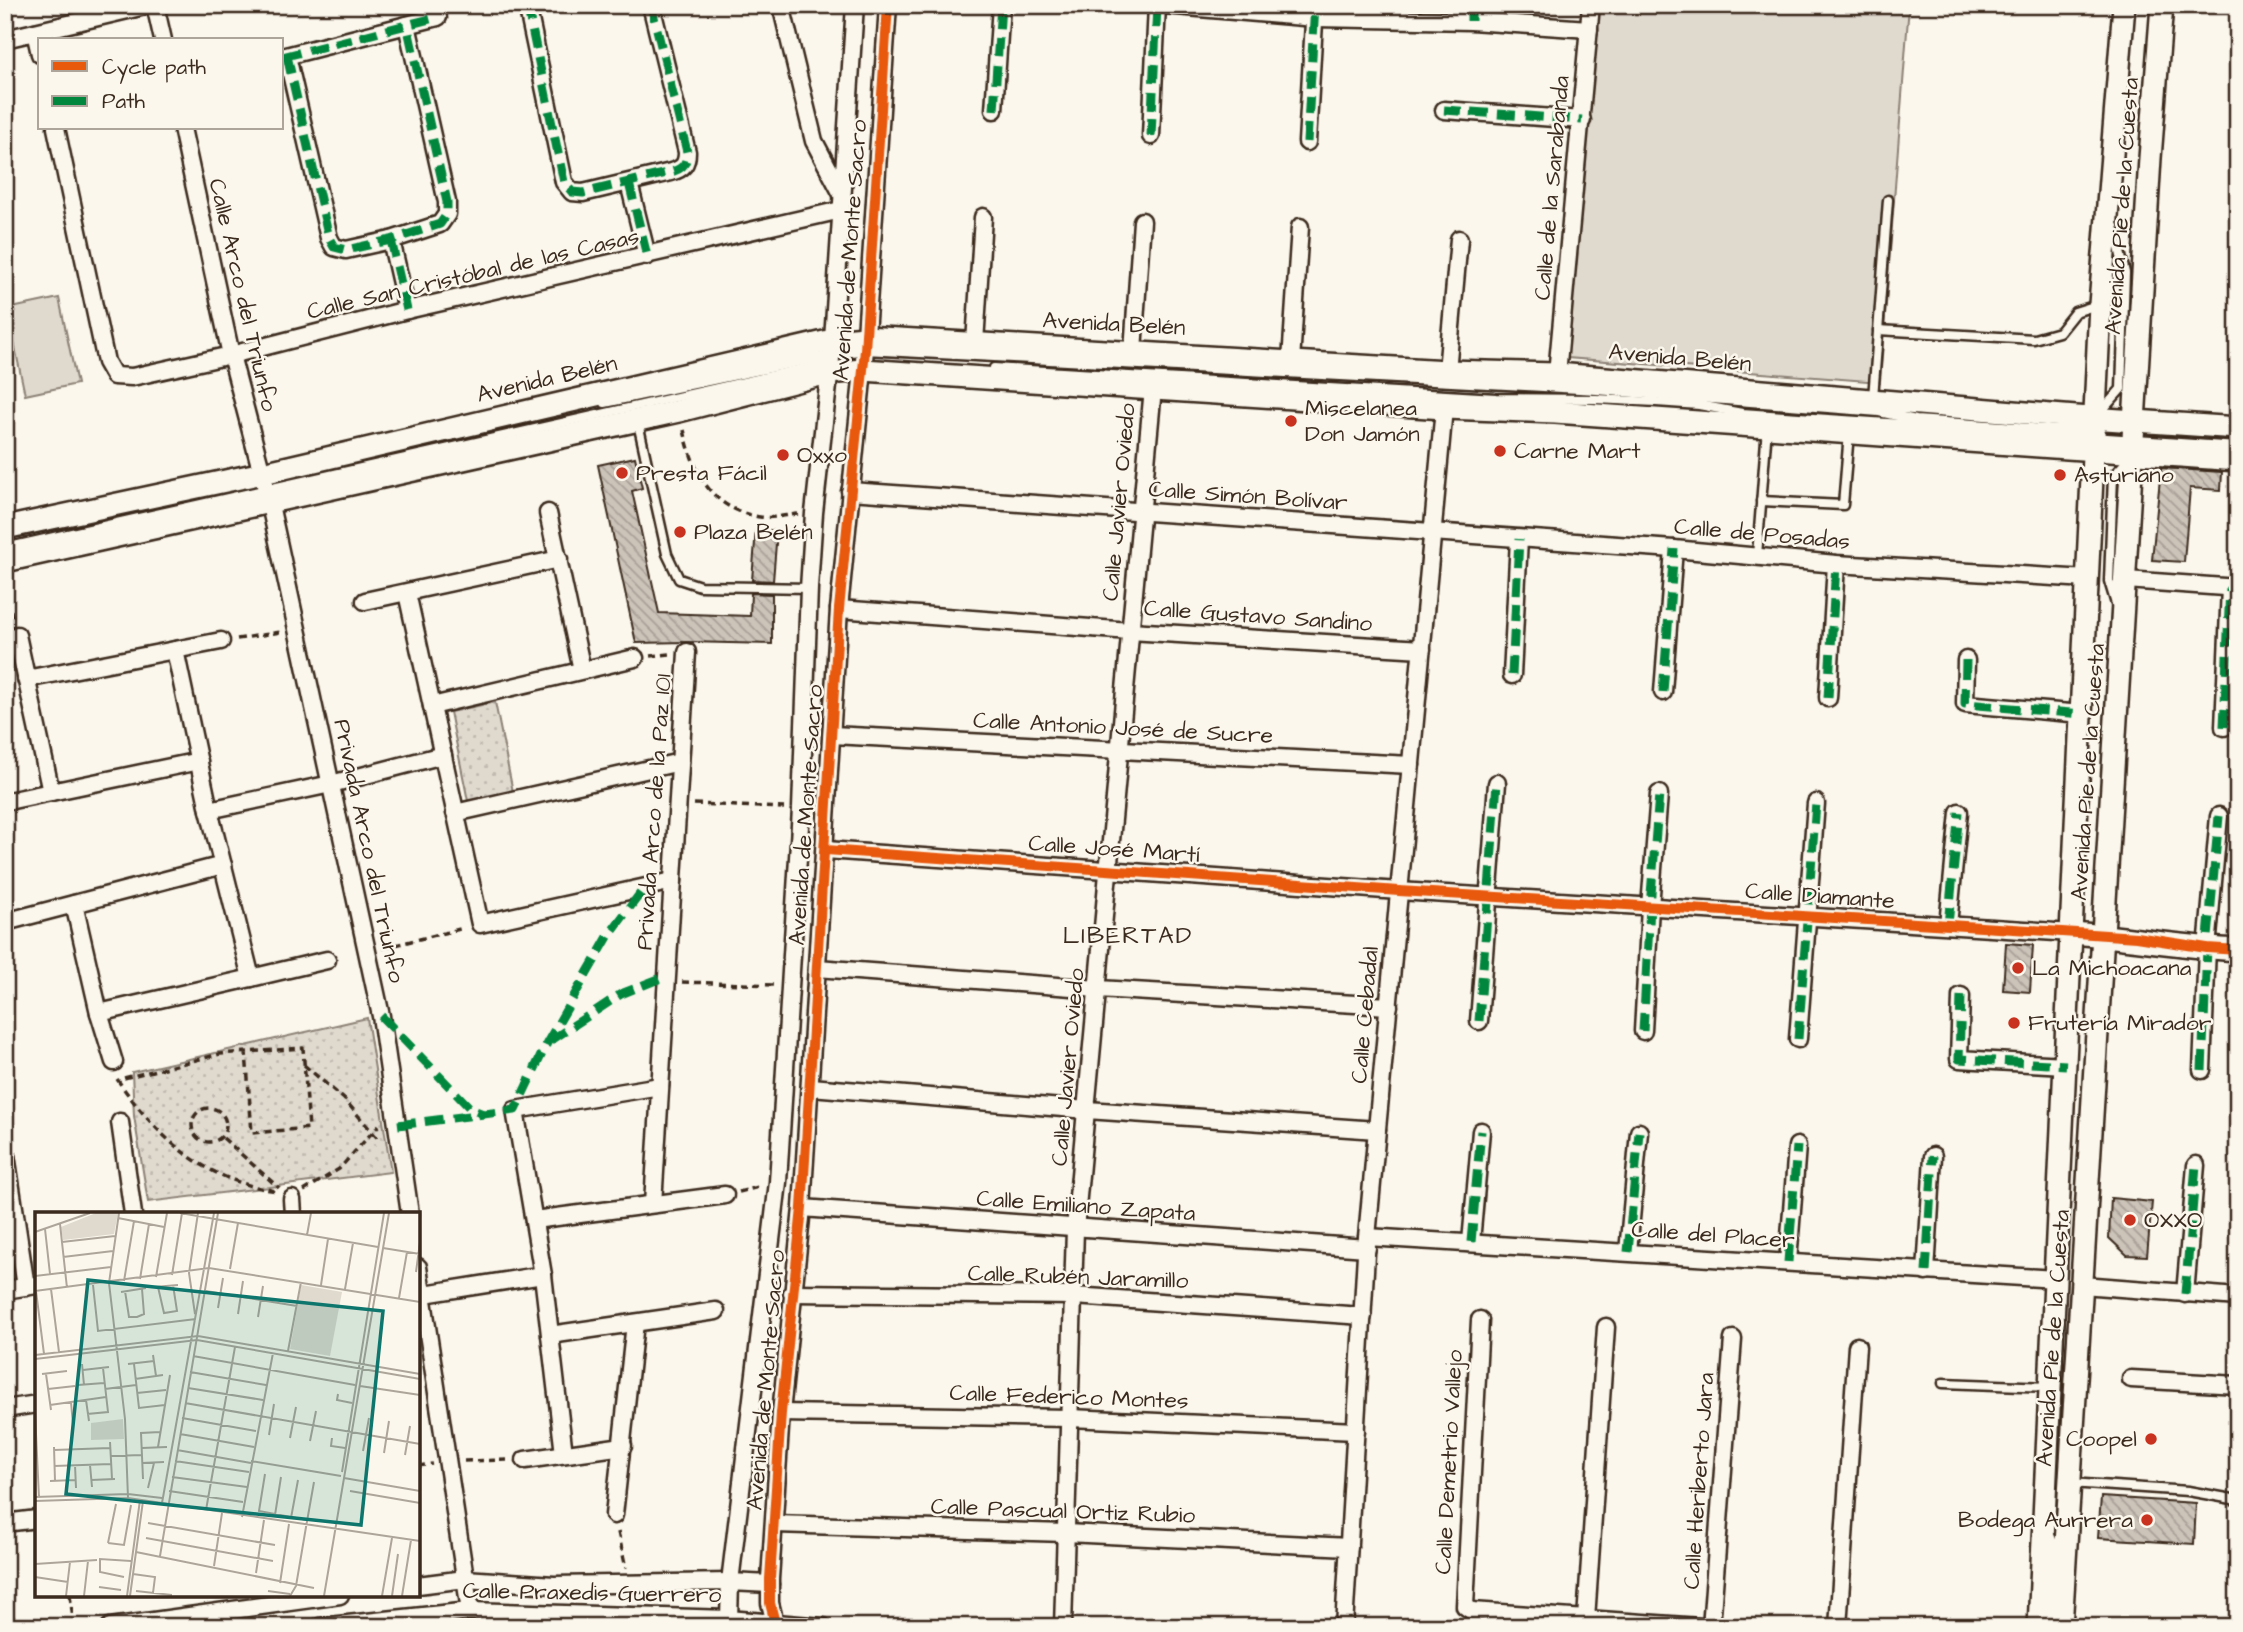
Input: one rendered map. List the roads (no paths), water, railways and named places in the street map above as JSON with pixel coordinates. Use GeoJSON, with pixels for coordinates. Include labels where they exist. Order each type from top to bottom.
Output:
{"type":"FeatureCollection","features":[{"type":"Feature","properties":{"kind":"main road","name":"Avenida Pie de la Cuesta"},"geometry":{"type":"LineString","coordinates":[[2039,1627],[2100,304],[2124,5]]}},
{"type":"Feature","properties":{"kind":"main road","name":"Avenida Pie de la Cuesta"},"geometry":{"type":"LineString","coordinates":[[2061,1627],[2150,158],[2162,5]]}},
{"type":"Feature","properties":{"kind":"main road","name":"Avenida Belén"},"geometry":{"type":"LineString","coordinates":[[5,561],[266,486],[830,357],[975,342],[1447,371],[1557,374],[1873,401],[2095,434],[2135,436],[2238,460]]}},
{"type":"Feature","properties":{"kind":"main road","name":"Avenida Belén"},"geometry":{"type":"LineString","coordinates":[[5,528],[266,486],[637,420],[679,411],[830,357],[864,354],[1153,388],[1849,433],[2135,436],[2238,428]]}},
{"type":"Feature","properties":{"kind":"main road","name":"Calle Diamante"},"geometry":{"type":"LineString","coordinates":[[2072,933],[2238,950]]}},
{"type":"Feature","properties":{"kind":"street"},"geometry":{"type":"LineString","coordinates":[[5,39],[149,5]]}},
{"type":"Feature","properties":{"kind":"street"},"geometry":{"type":"LineString","coordinates":[[155,5],[163,38]]}},
{"type":"Feature","properties":{"kind":"street"},"geometry":{"type":"LineString","coordinates":[[527,5],[563,175],[568,190],[583,193],[680,170],[687,162],[687,152],[651,5]]}},
{"type":"Feature","properties":{"kind":"street"},"geometry":{"type":"LineString","coordinates":[[781,5],[814,141],[841,202]]}},
{"type":"Feature","properties":{"kind":"street","name":"Avenida de Monte Sacro"},"geometry":{"type":"LineString","coordinates":[[729,1619],[730,1582],[778,1182],[801,809],[809,588],[830,357],[855,5]]}},
{"type":"Feature","properties":{"kind":"street","name":"Avenida de Monte Sacro"},"geometry":{"type":"LineString","coordinates":[[776,1625],[770,1584],[781,1413],[803,1208],[839,609],[864,354],[888,5]]}},
{"type":"Feature","properties":{"kind":"street"},"geometry":{"type":"LineString","coordinates":[[994,110],[1001,5]]}},
{"type":"Feature","properties":{"kind":"street"},"geometry":{"type":"LineString","coordinates":[[1151,136],[1157,5]]}},
{"type":"Feature","properties":{"kind":"street"},"geometry":{"type":"LineString","coordinates":[[1164,5],[1471,13],[1589,29]]}},
{"type":"Feature","properties":{"kind":"street","name":"Calle de la Sarabanda"},"geometry":{"type":"LineString","coordinates":[[1557,374],[1591,5]]}},
{"type":"Feature","properties":{"kind":"street"},"geometry":{"type":"LineString","coordinates":[[1307,142],[1315,11]]}},
{"type":"Feature","properties":{"kind":"street"},"geometry":{"type":"LineString","coordinates":[[407,26],[447,201],[447,214],[440,224],[391,240],[346,250],[334,247],[329,238],[284,57],[438,17]]}},
{"type":"Feature","properties":{"kind":"street"},"geometry":{"type":"LineString","coordinates":[[36,32],[38,43]]}},
{"type":"Feature","properties":{"kind":"street"},"geometry":{"type":"LineString","coordinates":[[1444,110],[1581,120]]}},
{"type":"Feature","properties":{"kind":"street","name":"Calle San Cristóbal de las Casas"},"geometry":{"type":"LineString","coordinates":[[56,130],[106,362],[114,376],[132,377],[231,355],[408,310],[647,256],[841,202]]}},
{"type":"Feature","properties":{"kind":"street","name":"Calle Arco del Triunfo"},"geometry":{"type":"LineString","coordinates":[[182,130],[231,355],[266,486]]}},
{"type":"Feature","properties":{"kind":"street"},"geometry":{"type":"LineString","coordinates":[[629,183],[647,256]]}},
{"type":"Feature","properties":{"kind":"street"},"geometry":{"type":"LineString","coordinates":[[975,342],[983,216]]}},
{"type":"Feature","properties":{"kind":"street"},"geometry":{"type":"LineString","coordinates":[[1133,351],[1142,221]]}},
{"type":"Feature","properties":{"kind":"street"},"geometry":{"type":"LineString","coordinates":[[1291,361],[1300,227]]}},
{"type":"Feature","properties":{"kind":"street"},"geometry":{"type":"LineString","coordinates":[[1447,371],[1459,239]]}},
{"type":"Feature","properties":{"kind":"street"},"geometry":{"type":"LineString","coordinates":[[391,240],[408,310]]}},
{"type":"Feature","properties":{"kind":"street","name":"Calle Javier Oviedo"},"geometry":{"type":"LineString","coordinates":[[1063,1627],[1075,1229],[1153,388]]}},
{"type":"Feature","properties":{"kind":"street","name":"Calle Cebadal"},"geometry":{"type":"LineString","coordinates":[[1344,1627],[1367,1243],[1444,408]]}},
{"type":"Feature","properties":{"kind":"street","name":"Privada Arco del Triunfo"},"geometry":{"type":"LineString","coordinates":[[266,486],[381,1016],[410,1212]]}},
{"type":"Feature","properties":{"kind":"street","name":"Calle Simón Bolívar"},"geometry":{"type":"LineString","coordinates":[[849,491],[1433,533]]}},
{"type":"Feature","properties":{"kind":"street"},"geometry":{"type":"LineString","coordinates":[[548,513],[582,670]]}},
{"type":"Feature","properties":{"kind":"street","name":"Calle de Posadas"},"geometry":{"type":"LineString","coordinates":[[1433,533],[1674,549],[1836,564],[2088,579]]}},
{"type":"Feature","properties":{"kind":"street"},"geometry":{"type":"LineString","coordinates":[[1512,675],[1519,539]]}},
{"type":"Feature","properties":{"kind":"street"},"geometry":{"type":"LineString","coordinates":[[1663,692],[1674,549]]}},
{"type":"Feature","properties":{"kind":"street"},"geometry":{"type":"LineString","coordinates":[[365,601],[559,559]]}},
{"type":"Feature","properties":{"kind":"street"},"geometry":{"type":"LineString","coordinates":[[1828,698],[1836,564]]}},
{"type":"Feature","properties":{"kind":"street"},"geometry":{"type":"LineString","coordinates":[[2126,580],[2234,588],[2224,727]]}},
{"type":"Feature","properties":{"kind":"street"},"geometry":{"type":"LineString","coordinates":[[407,593],[480,924],[673,881]]}},
{"type":"Feature","properties":{"kind":"street","name":"Calle Gustavo Sandino"},"geometry":{"type":"LineString","coordinates":[[839,609],[1422,649]]}},
{"type":"Feature","properties":{"kind":"street"},"geometry":{"type":"LineString","coordinates":[[17,635],[51,792]]}},
{"type":"Feature","properties":{"kind":"street"},"geometry":{"type":"LineString","coordinates":[[26,679],[221,641]]}},
{"type":"Feature","properties":{"kind":"street"},"geometry":{"type":"LineString","coordinates":[[175,650],[209,810],[251,978]]}},
{"type":"Feature","properties":{"kind":"street","name":"Privada Arco de la Paz 101"},"geometry":{"type":"LineString","coordinates":[[653,1204],[687,652]]}},
{"type":"Feature","properties":{"kind":"street"},"geometry":{"type":"LineString","coordinates":[[432,706],[635,658]]}},
{"type":"Feature","properties":{"kind":"street"},"geometry":{"type":"LineString","coordinates":[[1966,660],[1965,704],[2082,714]]}},
{"type":"Feature","properties":{"kind":"street","name":"Calle Antonio José de Sucre"},"geometry":{"type":"LineString","coordinates":[[832,735],[1411,765]]}},
{"type":"Feature","properties":{"kind":"street"},"geometry":{"type":"LineString","coordinates":[[209,810],[331,784],[443,755]]}},
{"type":"Feature","properties":{"kind":"street"},"geometry":{"type":"LineString","coordinates":[[8,801],[199,761]]}},
{"type":"Feature","properties":{"kind":"street"},"geometry":{"type":"LineString","coordinates":[[455,813],[680,762]]}},
{"type":"Feature","properties":{"kind":"street"},"geometry":{"type":"LineString","coordinates":[[1479,1021],[1497,783]]}},
{"type":"Feature","properties":{"kind":"street"},"geometry":{"type":"LineString","coordinates":[[1643,1031],[1659,794]]}},
{"type":"Feature","properties":{"kind":"street"},"geometry":{"type":"LineString","coordinates":[[1798,1039],[1816,803]]}},
{"type":"Feature","properties":{"kind":"street"},"geometry":{"type":"LineString","coordinates":[[1948,925],[1959,813]]}},
{"type":"Feature","properties":{"kind":"street"},"geometry":{"type":"LineString","coordinates":[[2202,1070],[2207,948],[2219,816]]}},
{"type":"Feature","properties":{"kind":"street","name":"Calle José Martí"},"geometry":{"type":"LineString","coordinates":[[826,849],[1399,891]]}},
{"type":"Feature","properties":{"kind":"street"},"geometry":{"type":"LineString","coordinates":[[11,920],[222,865]]}},
{"type":"Feature","properties":{"kind":"street","name":"Calle Diamante"},"geometry":{"type":"LineString","coordinates":[[1399,891],[2072,933]]}},
{"type":"Feature","properties":{"kind":"street"},"geometry":{"type":"LineString","coordinates":[[74,904],[99,1013],[114,1062]]}},
{"type":"Feature","properties":{"kind":"street"},"geometry":{"type":"LineString","coordinates":[[99,1013],[327,960]]}},
{"type":"Feature","properties":{"kind":"street"},"geometry":{"type":"LineString","coordinates":[[817,968],[1098,989],[1389,1006]]}},
{"type":"Feature","properties":{"kind":"street"},"geometry":{"type":"LineString","coordinates":[[1961,996],[1959,1059],[2066,1065]]}},
{"type":"Feature","properties":{"kind":"street"},"geometry":{"type":"LineString","coordinates":[[564,1454],[543,1275],[515,1110],[660,1086]]}},
{"type":"Feature","properties":{"kind":"street"},"geometry":{"type":"LineString","coordinates":[[810,1087],[1377,1130]]}},
{"type":"Feature","properties":{"kind":"street"},"geometry":{"type":"LineString","coordinates":[[120,1122],[134,1212]]}},
{"type":"Feature","properties":{"kind":"street"},"geometry":{"type":"LineString","coordinates":[[1471,1242],[1481,1132]]}},
{"type":"Feature","properties":{"kind":"street"},"geometry":{"type":"LineString","coordinates":[[1628,1252],[1639,1132]]}},
{"type":"Feature","properties":{"kind":"street"},"geometry":{"type":"LineString","coordinates":[[1788,1262],[1797,1146]]}},
{"type":"Feature","properties":{"kind":"street"},"geometry":{"type":"LineString","coordinates":[[5,1148],[31,1286],[5,1290]]}},
{"type":"Feature","properties":{"kind":"street"},"geometry":{"type":"LineString","coordinates":[[1926,1272],[1933,1156]]}},
{"type":"Feature","properties":{"kind":"street"},"geometry":{"type":"LineString","coordinates":[[2185,1294],[2196,1165]]}},
{"type":"Feature","properties":{"kind":"street"},"geometry":{"type":"LineString","coordinates":[[534,1220],[725,1195]]}},
{"type":"Feature","properties":{"kind":"street","name":"Calle Emiliano Zapata"},"geometry":{"type":"LineString","coordinates":[[803,1208],[1075,1229],[1367,1243]]}},
{"type":"Feature","properties":{"kind":"street","name":"Calle del Placer"},"geometry":{"type":"LineString","coordinates":[[1367,1243],[1471,1242],[2056,1279]]}},
{"type":"Feature","properties":{"kind":"street"},"geometry":{"type":"LineString","coordinates":[[470,1611],[420,1294],[543,1275]]}},
{"type":"Feature","properties":{"kind":"street"},"geometry":{"type":"LineString","coordinates":[[2082,1285],[2238,1297]]}},
{"type":"Feature","properties":{"kind":"street","name":"Calle Rubén Jaramillo"},"geometry":{"type":"LineString","coordinates":[[792,1293],[1074,1296],[1363,1316]]}},
{"type":"Feature","properties":{"kind":"street"},"geometry":{"type":"LineString","coordinates":[[550,1335],[716,1311]]}},
{"type":"Feature","properties":{"kind":"street","name":"Calle Demetrio Vallejo"},"geometry":{"type":"LineString","coordinates":[[1480,1320],[1465,1606],[1472,1611],[1586,1619]]}},
{"type":"Feature","properties":{"kind":"street"},"geometry":{"type":"LineString","coordinates":[[614,1516],[635,1323]]}},
{"type":"Feature","properties":{"kind":"street"},"geometry":{"type":"LineString","coordinates":[[1606,1327],[1586,1619],[1634,1625],[1700,1627]]}},
{"type":"Feature","properties":{"kind":"street","name":"Calle Heriberto Jara"},"geometry":{"type":"LineString","coordinates":[[1711,1627],[1732,1339]]}},
{"type":"Feature","properties":{"kind":"street"},"geometry":{"type":"LineString","coordinates":[[1838,1627],[1857,1346]]}},
{"type":"Feature","properties":{"kind":"street"},"geometry":{"type":"LineString","coordinates":[[2131,1379],[2238,1385]]}},
{"type":"Feature","properties":{"kind":"street"},"geometry":{"type":"LineString","coordinates":[[5,1409],[35,1404]]}},
{"type":"Feature","properties":{"kind":"street","name":"Calle Federico Montes"},"geometry":{"type":"LineString","coordinates":[[781,1413],[1070,1418],[1356,1431]]}},
{"type":"Feature","properties":{"kind":"street"},"geometry":{"type":"LineString","coordinates":[[525,1460],[623,1446]]}},
{"type":"Feature","properties":{"kind":"street"},"geometry":{"type":"LineString","coordinates":[[5,1523],[35,1519]]}},
{"type":"Feature","properties":{"kind":"street","name":"Calle Pascual Ortiz Rubio"},"geometry":{"type":"LineString","coordinates":[[775,1524],[1066,1533],[1349,1547]]}},
{"type":"Feature","properties":{"kind":"street","name":"Calle Praxedis Guerrero"},"geometry":{"type":"LineString","coordinates":[[420,1585],[465,1579],[554,1585],[730,1582],[770,1584]]}},
{"type":"Feature","properties":{"kind":"street"},"geometry":{"type":"LineString","coordinates":[[110,1627],[326,1597]]}},
{"type":"Feature","properties":{"kind":"street","name":"Calle Praxedis Guerrero"},"geometry":{"type":"LineString","coordinates":[[319,1627],[470,1611],[564,1620],[729,1619],[823,1627]]}},
{"type":"Feature","properties":{"kind":"lane"},"geometry":{"type":"LineString","coordinates":[[1873,401],[1888,200]]}},
{"type":"Feature","properties":{"kind":"lane"},"geometry":{"type":"LineString","coordinates":[[2095,434],[2121,389],[2125,273],[2108,200]]}},
{"type":"Feature","properties":{"kind":"lane"},"geometry":{"type":"LineString","coordinates":[[1878,330],[2034,339],[2059,332],[2074,312],[2100,304]]}},
{"type":"Feature","properties":{"kind":"lane"},"geometry":{"type":"LineString","coordinates":[[864,354],[891,362]]}},
{"type":"Feature","properties":{"kind":"lane"},"geometry":{"type":"LineString","coordinates":[[864,354],[1597,390],[1879,412],[1916,420],[2095,434]]}},
{"type":"Feature","properties":{"kind":"lane"},"geometry":{"type":"LineString","coordinates":[[987,368],[1496,398],[1597,398],[1699,405],[1742,413],[2095,434]]}},
{"type":"Feature","properties":{"kind":"lane"},"geometry":{"type":"LineString","coordinates":[[637,420],[667,554],[679,579],[701,586],[809,588]]}},
{"type":"Feature","properties":{"kind":"lane"},"geometry":{"type":"LineString","coordinates":[[1757,556],[1767,427]]}},
{"type":"Feature","properties":{"kind":"lane"},"geometry":{"type":"LineString","coordinates":[[1761,500],[1843,505],[1849,433]]}},
{"type":"Feature","properties":{"kind":"lane"},"geometry":{"type":"LineString","coordinates":[[2135,436],[2238,438]]}},
{"type":"Feature","properties":{"kind":"lane"},"geometry":{"type":"LineString","coordinates":[[2135,436],[2238,446]]}},
{"type":"Feature","properties":{"kind":"lane"},"geometry":{"type":"LineString","coordinates":[[2123,627],[2109,581],[2113,476],[2135,436]]}},
{"type":"Feature","properties":{"kind":"lane"},"geometry":{"type":"LineString","coordinates":[[5,539],[266,486]]}},
{"type":"Feature","properties":{"kind":"lane"},"geometry":{"type":"LineString","coordinates":[[5,548],[266,486]]}},
{"type":"Feature","properties":{"kind":"lane"},"geometry":{"type":"LineString","coordinates":[[1943,1382],[2051,1387]]}},
{"type":"Feature","properties":{"kind":"lane"},"geometry":{"type":"LineString","coordinates":[[2070,1483],[2188,1491],[2238,1500]]}},
{"type":"Feature","properties":{"kind":"lane"},"geometry":{"type":"LineString","coordinates":[[2045,1522],[2055,1549],[2050,1627]]}},
{"type":"Feature","properties":{"kind":"place","name":"Miscelanea Don Jamón"},"geometry":{"type":"Point","coordinates":[1291,421]}},
{"type":"Feature","properties":{"kind":"place","name":"Carne Mart"},"geometry":{"type":"Point","coordinates":[1500,451]}},
{"type":"Feature","properties":{"kind":"place","name":"Oxxo"},"geometry":{"type":"Point","coordinates":[783,455]}},
{"type":"Feature","properties":{"kind":"place","name":"Presta Fácil"},"geometry":{"type":"Point","coordinates":[622,473]}},
{"type":"Feature","properties":{"kind":"place","name":"Asturiano"},"geometry":{"type":"Point","coordinates":[2060,475]}},
{"type":"Feature","properties":{"kind":"place","name":"Plaza Belén"},"geometry":{"type":"Point","coordinates":[680,532]}},
{"type":"Feature","properties":{"kind":"place","name":"La Michoacana"},"geometry":{"type":"Point","coordinates":[2018,968]}},
{"type":"Feature","properties":{"kind":"place","name":"Frutería Mirador"},"geometry":{"type":"Point","coordinates":[2014,1023]}},
{"type":"Feature","properties":{"kind":"place","name":"OXXO"},"geometry":{"type":"Point","coordinates":[2130,1220]}},
{"type":"Feature","properties":{"kind":"place","name":"Coopel"},"geometry":{"type":"Point","coordinates":[2151,1439]}},
{"type":"Feature","properties":{"kind":"place","name":"Bodega Aurrera"},"geometry":{"type":"Point","coordinates":[2147,1520]}},
{"type":"Feature","properties":{"kind":"district","name":"LIBERTAD"},"geometry":{"type":"Point","coordinates":[1128,936]}}]}
